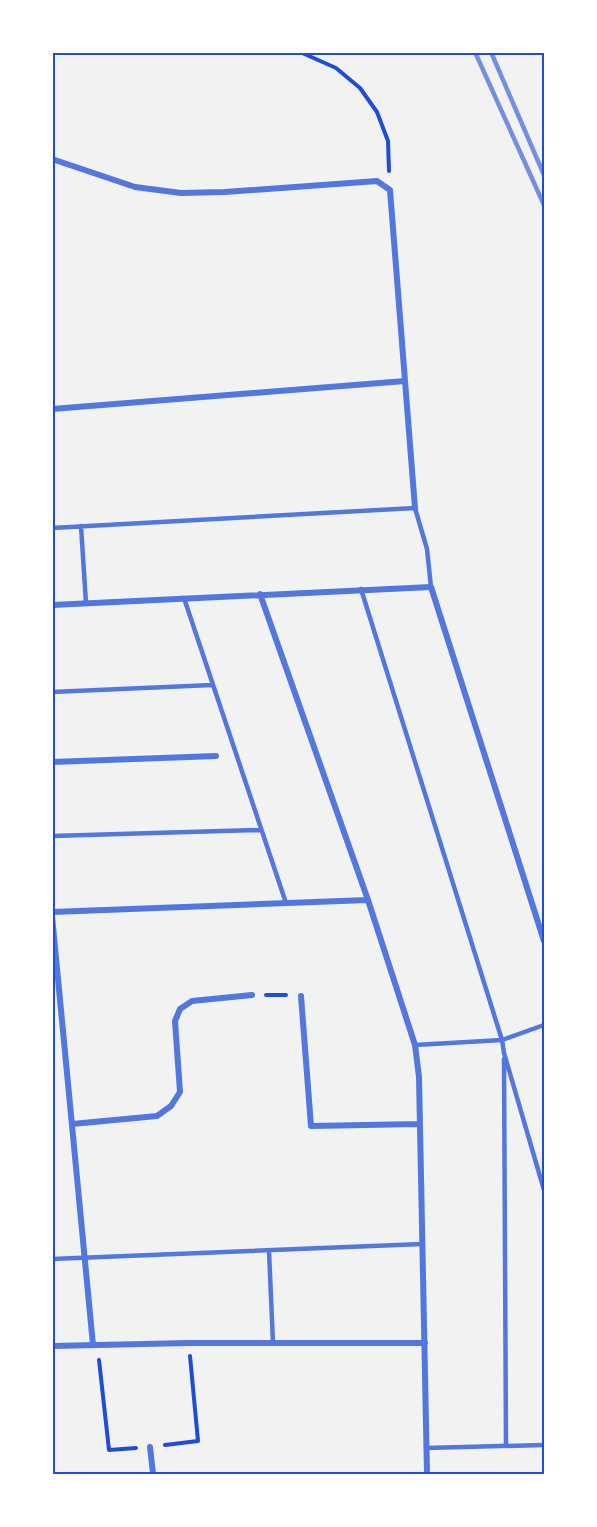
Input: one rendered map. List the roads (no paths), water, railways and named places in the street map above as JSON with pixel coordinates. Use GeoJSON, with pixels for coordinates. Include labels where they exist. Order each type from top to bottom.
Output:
{"type":"FeatureCollection","features":[{"type":"Feature","properties":{"kind":"street"},"geometry":{"type":"LineString","coordinates":[[52,159],[135,187],[181,193],[377,181],[390,190],[415,508]]}},
{"type":"Feature","properties":{"kind":"street"},"geometry":{"type":"LineString","coordinates":[[52,409],[405,381]]}},
{"type":"Feature","properties":{"kind":"street"},"geometry":{"type":"LineString","coordinates":[[52,605],[431,586],[544,941]]}},
{"type":"Feature","properties":{"kind":"street"},"geometry":{"type":"LineString","coordinates":[[260,594],[368,900],[414,1045],[419,1077],[427,1474]]}},
{"type":"Feature","properties":{"kind":"street"},"geometry":{"type":"LineString","coordinates":[[52,762],[216,756]]}},
{"type":"Feature","properties":{"kind":"street"},"geometry":{"type":"LineString","coordinates":[[95,1345],[52,914],[368,900]]}},
{"type":"Feature","properties":{"kind":"street"},"geometry":{"type":"LineString","coordinates":[[72,1124],[157,1116],[171,1107],[180,1092],[175,1021],[180,1009],[192,1001],[252,995]]}},
{"type":"Feature","properties":{"kind":"street"},"geometry":{"type":"LineString","coordinates":[[302,996],[310,1126],[419,1124]]}},
{"type":"Feature","properties":{"kind":"street"},"geometry":{"type":"LineString","coordinates":[[52,1346],[189,1343],[425,1343]]}},
{"type":"Feature","properties":{"kind":"street"},"geometry":{"type":"LineString","coordinates":[[150,1447],[153,1474]]}},
{"type":"Feature","properties":{"kind":"lane"},"geometry":{"type":"LineString","coordinates":[[52,528],[415,508],[427,549],[431,586]]}},
{"type":"Feature","properties":{"kind":"lane"},"geometry":{"type":"LineString","coordinates":[[81,526],[86,603]]}},
{"type":"Feature","properties":{"kind":"lane"},"geometry":{"type":"LineString","coordinates":[[361,588],[502,1040],[544,1190]]}},
{"type":"Feature","properties":{"kind":"lane"},"geometry":{"type":"LineString","coordinates":[[184,598],[286,903]]}},
{"type":"Feature","properties":{"kind":"lane"},"geometry":{"type":"LineString","coordinates":[[52,692],[212,685]]}},
{"type":"Feature","properties":{"kind":"lane"},"geometry":{"type":"LineString","coordinates":[[52,836],[260,830]]}},
{"type":"Feature","properties":{"kind":"lane"},"geometry":{"type":"LineString","coordinates":[[414,1045],[502,1040],[544,1025]]}},
{"type":"Feature","properties":{"kind":"lane"},"geometry":{"type":"LineString","coordinates":[[504,1053],[506,1446]]}},
{"type":"Feature","properties":{"kind":"lane"},"geometry":{"type":"LineString","coordinates":[[52,1259],[422,1244]]}},
{"type":"Feature","properties":{"kind":"lane"},"geometry":{"type":"LineString","coordinates":[[270,1251],[273,1343]]}},
{"type":"Feature","properties":{"kind":"lane"},"geometry":{"type":"LineString","coordinates":[[426,1448],[544,1445]]}},
{"type":"Feature","properties":{"kind":"railway"},"geometry":{"type":"LineString","coordinates":[[475,52],[544,205]]}},
{"type":"Feature","properties":{"kind":"railway"},"geometry":{"type":"LineString","coordinates":[[491,52],[544,175]]}}]}
